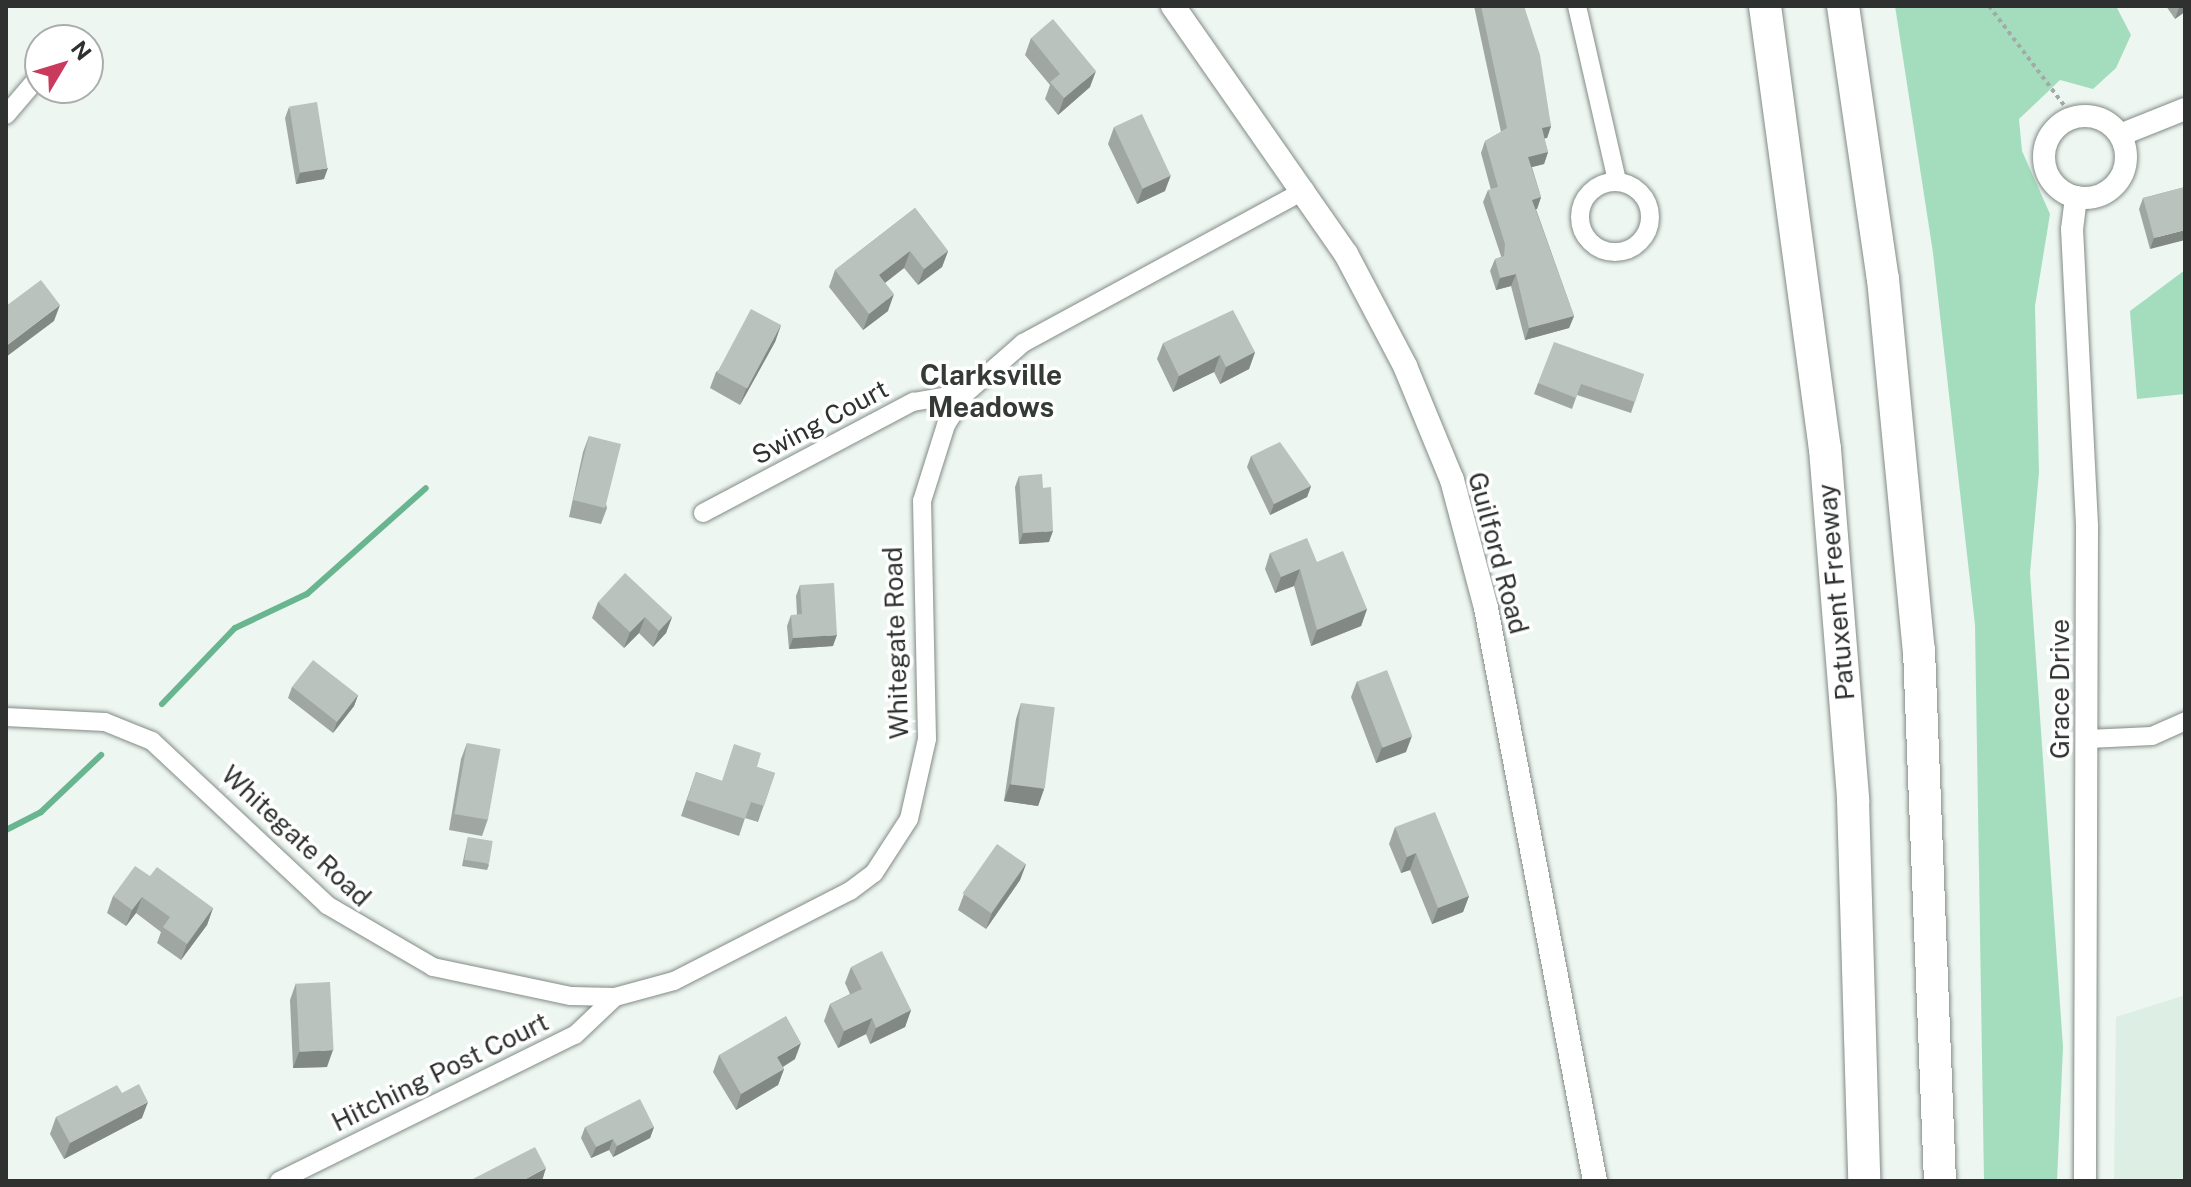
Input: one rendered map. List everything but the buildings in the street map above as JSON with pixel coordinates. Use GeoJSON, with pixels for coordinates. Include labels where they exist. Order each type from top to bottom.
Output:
{"type":"FeatureCollection","features":[{"type":"Feature","properties":{"kind":"highway","name":"Patuxent Freeway"},"geometry":{"type":"LineString","coordinates":[[1765,6],[1830,510],[1853,800],[1864,1181]]}},
{"type":"Feature","properties":{"kind":"highway"},"geometry":{"type":"LineString","coordinates":[[1843,6],[1883,279],[1919,650],[1940,1181]]}},
{"type":"Feature","properties":{"kind":"main road","name":"Guilford Road"},"geometry":{"type":"LineString","coordinates":[[1173,6],[1305,190],[1405,366],[1466,530],[1595,1181]]}},
{"type":"Feature","properties":{"kind":"street"},"geometry":{"type":"LineString","coordinates":[[1577,6],[1617,181]]}},
{"type":"Feature","properties":{"kind":"street"},"geometry":{"type":"LineString","coordinates":[[6,115],[24,94]]}},
{"type":"Feature","properties":{"kind":"street"},"geometry":{"type":"LineString","coordinates":[[2120,135],[2185,109]]}},
{"type":"Feature","properties":{"kind":"street"},"geometry":{"type":"LineString","coordinates":[[2094,116],[2120,135],[2127,156],[2117,184],[2076,197],[2052,182],[2043,156],[2052,131],[2073,117],[2094,116]]}},
{"type":"Feature","properties":{"kind":"street","name":"Whitegate Road"},"geometry":{"type":"LineString","coordinates":[[6,717],[105,722],[152,741],[327,905],[398,952],[519,990],[615,997],[674,981],[792,926],[850,891],[893,848],[919,788],[927,739],[922,501],[946,425],[966,393],[1023,343],[1305,190]]}},
{"type":"Feature","properties":{"kind":"street","name":"Grace Drive"},"geometry":{"type":"LineString","coordinates":[[2076,197],[2088,739],[2085,1181]]}},
{"type":"Feature","properties":{"kind":"street","name":"Swing Court"},"geometry":{"type":"LineString","coordinates":[[703,513],[913,402],[966,393]]}},
{"type":"Feature","properties":{"kind":"street"},"geometry":{"type":"LineString","coordinates":[[2088,739],[2152,736],[2185,721]]}},
{"type":"Feature","properties":{"kind":"street","name":"Hitching Post Court"},"geometry":{"type":"LineString","coordinates":[[279,1181],[575,1035],[615,997]]}},
{"type":"Feature","properties":{"kind":"path"},"geometry":{"type":"LineString","coordinates":[[1989,6],[2073,117]]}},
{"type":"Feature","properties":{"kind":"shaded area"},"geometry":{"type":"Polygon","coordinates":[[[2185,995],[2185,1181],[2114,1181],[2116,1017],[2185,995]]]}},
{"type":"Feature","properties":{"kind":"green space"},"geometry":{"type":"Polygon","coordinates":[[[1895,6],[2116,6],[2131,35],[2116,68],[2093,89],[2060,80],[2019,119],[2022,151],[2050,214],[2035,306],[2039,472],[2030,573],[2063,1047],[2057,1181],[1984,1181],[1975,625],[1933,253],[1895,6]]]}},
{"type":"Feature","properties":{"kind":"green space"},"geometry":{"type":"Polygon","coordinates":[[[2185,270],[2185,394],[2137,399],[2130,311],[2185,270]]]}},
{"type":"Feature","properties":{"kind":"waterway"},"geometry":{"type":"LineString","coordinates":[[162,704],[235,628],[307,594],[426,488]]}},
{"type":"Feature","properties":{"kind":"waterway"},"geometry":{"type":"LineString","coordinates":[[6,830],[41,812],[101,755]]}},
{"type":"Feature","properties":{"kind":"district","name":"Clarksville Meadows"},"geometry":{"type":"Point","coordinates":[991,391]}}]}
